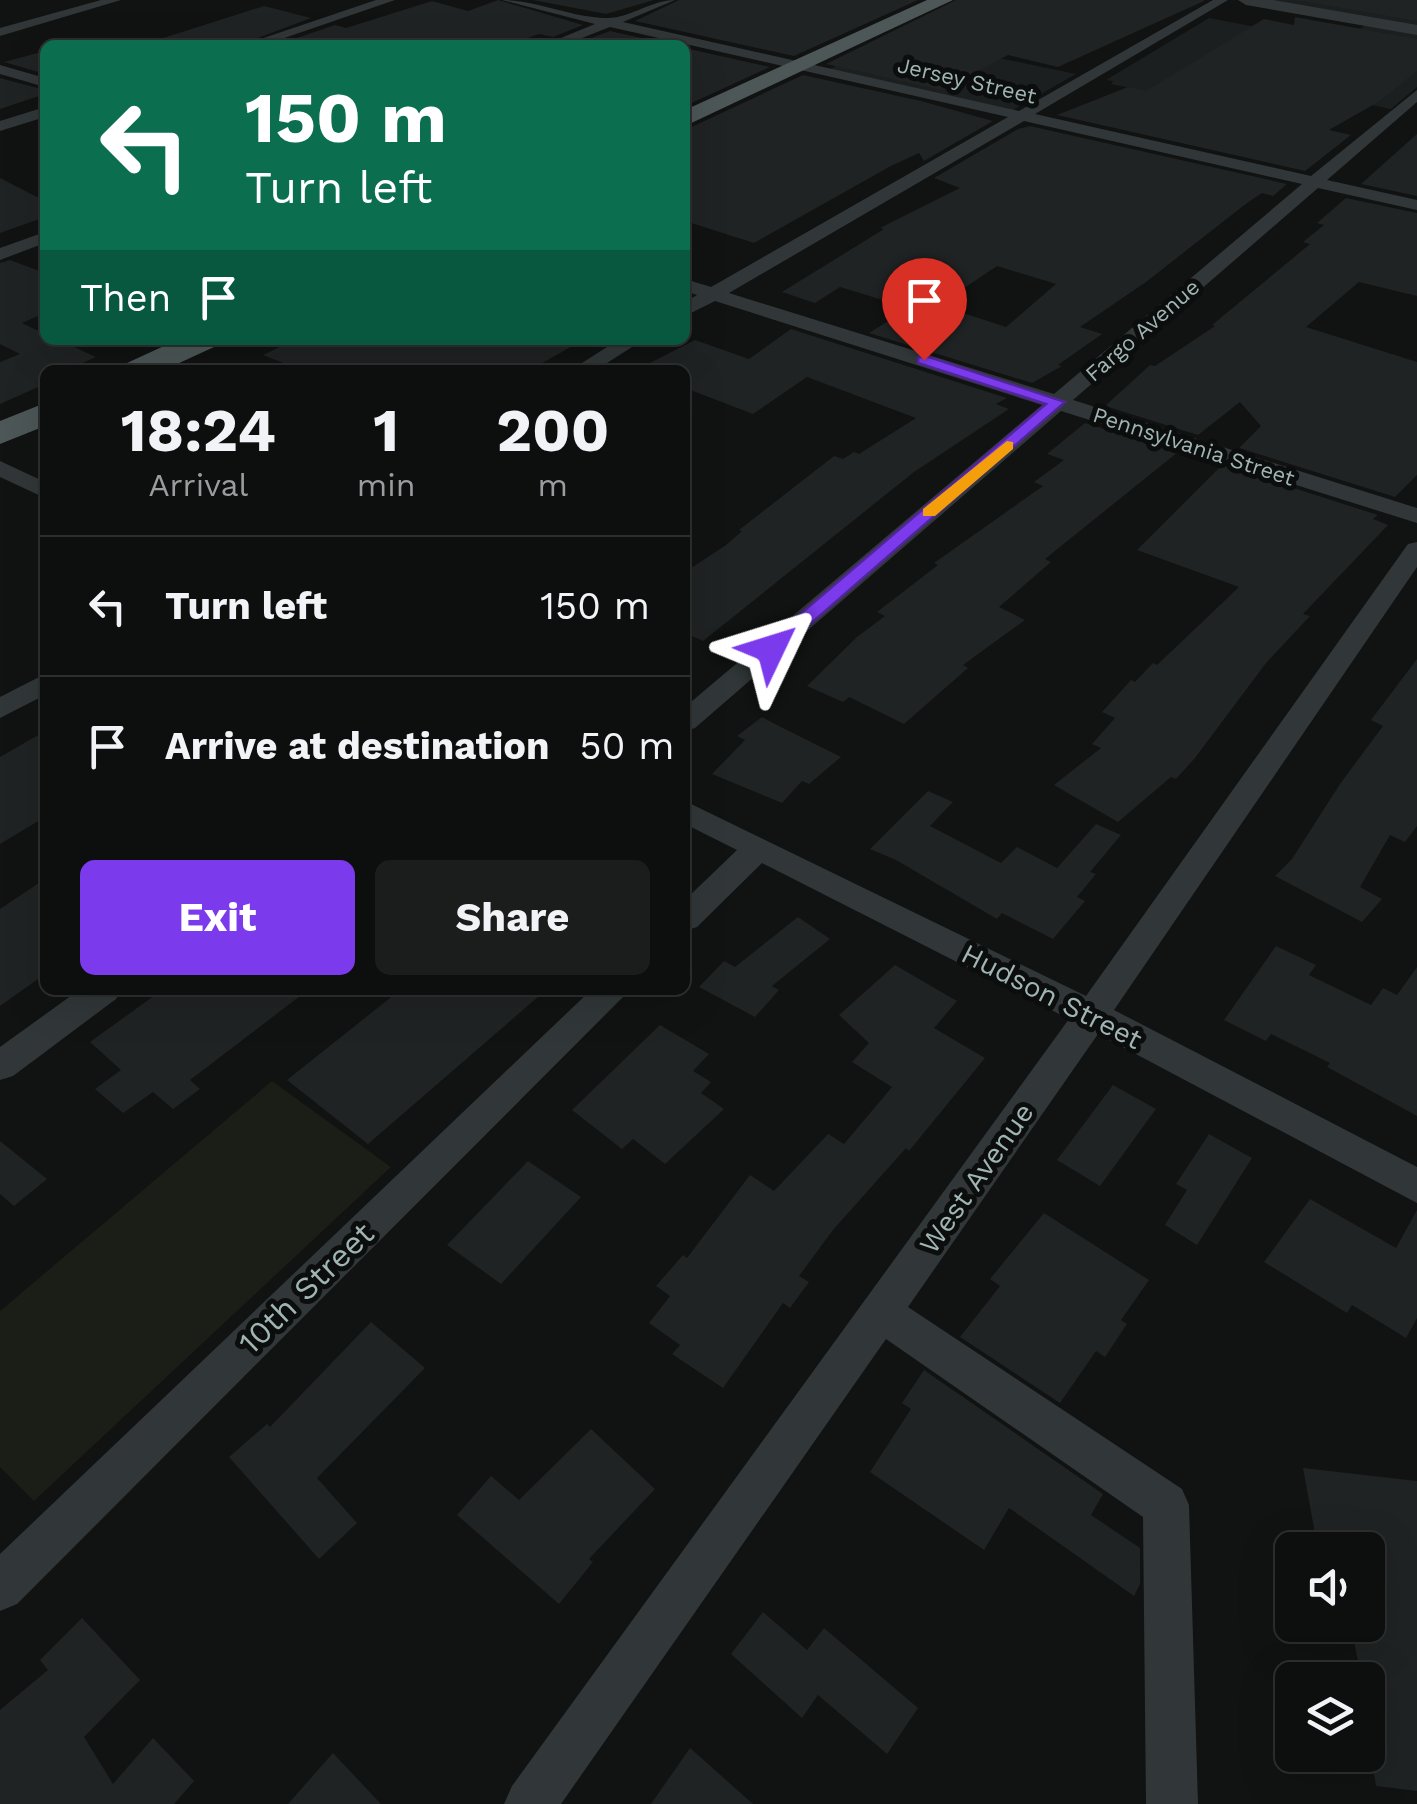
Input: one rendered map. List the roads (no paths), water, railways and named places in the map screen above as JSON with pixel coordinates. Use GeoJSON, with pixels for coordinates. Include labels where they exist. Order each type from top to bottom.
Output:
{"type":"FeatureCollection","features":[{"type":"Feature","properties":{"kind":"main road"},"geometry":{"type":"LineString","coordinates":[[690,118],[944,0]]}},
{"type":"Feature","properties":{"kind":"main road"},"geometry":{"type":"LineString","coordinates":[[149,365],[192,345]]}},
{"type":"Feature","properties":{"kind":"main road"},"geometry":{"type":"LineString","coordinates":[[0,434],[40,415]]}},
{"type":"Feature","properties":{"kind":"street"},"geometry":{"type":"LineString","coordinates":[[46,0],[81,10]]}},
{"type":"Feature","properties":{"kind":"street"},"geometry":{"type":"LineString","coordinates":[[0,32],[115,0]]}},
{"type":"Feature","properties":{"kind":"street"},"geometry":{"type":"LineString","coordinates":[[265,40],[389,0]]}},
{"type":"Feature","properties":{"kind":"street","name":"Jersey Street"},"geometry":{"type":"LineString","coordinates":[[508,0],[685,40]]}},
{"type":"Feature","properties":{"kind":"street"},"geometry":{"type":"LineString","coordinates":[[564,40],[669,0]]}},
{"type":"Feature","properties":{"kind":"street"},"geometry":{"type":"LineString","coordinates":[[690,307],[1222,0]]}},
{"type":"Feature","properties":{"kind":"street"},"geometry":{"type":"LineString","coordinates":[[1246,0],[1417,30]]}},
{"type":"Feature","properties":{"kind":"street","name":"Jersey Street"},"geometry":{"type":"LineString","coordinates":[[690,41],[1417,204]]}},
{"type":"Feature","properties":{"kind":"street"},"geometry":{"type":"LineString","coordinates":[[0,69],[40,81]]}},
{"type":"Feature","properties":{"kind":"street","name":"Fargo Avenue"},"geometry":{"type":"LineString","coordinates":[[690,718],[1417,94]]}},
{"type":"Feature","properties":{"kind":"street"},"geometry":{"type":"LineString","coordinates":[[0,126],[40,114]]}},
{"type":"Feature","properties":{"kind":"street"},"geometry":{"type":"LineString","coordinates":[[0,254],[40,239]]}},
{"type":"Feature","properties":{"kind":"street","name":"Pennsylvania Street"},"geometry":{"type":"LineString","coordinates":[[690,287],[1417,516]]}},
{"type":"Feature","properties":{"kind":"street"},"geometry":{"type":"LineString","coordinates":[[590,365],[624,345]]}},
{"type":"Feature","properties":{"kind":"street"},"geometry":{"type":"LineString","coordinates":[[0,468],[40,488]]}},
{"type":"Feature","properties":{"kind":"street","name":"West Avenue"},"geometry":{"type":"LineString","coordinates":[[530,1804],[1092,1015],[1417,549]]}},
{"type":"Feature","properties":{"kind":"street"},"geometry":{"type":"LineString","coordinates":[[0,709],[40,685]]}},
{"type":"Feature","properties":{"kind":"street","name":"Hudson Street"},"geometry":{"type":"LineString","coordinates":[[690,814],[1092,1015],[1417,1186]]}},
{"type":"Feature","properties":{"kind":"street"},"geometry":{"type":"LineString","coordinates":[[690,915],[758,848]]}},
{"type":"Feature","properties":{"kind":"street"},"geometry":{"type":"LineString","coordinates":[[0,1066],[97,995]]}},
{"type":"Feature","properties":{"kind":"street","name":"10th Street"},"geometry":{"type":"LineString","coordinates":[[0,1586],[607,995]]}},
{"type":"Feature","properties":{"kind":"street"},"geometry":{"type":"LineString","coordinates":[[881,1312],[1166,1505],[1172,1804]]}}]}
